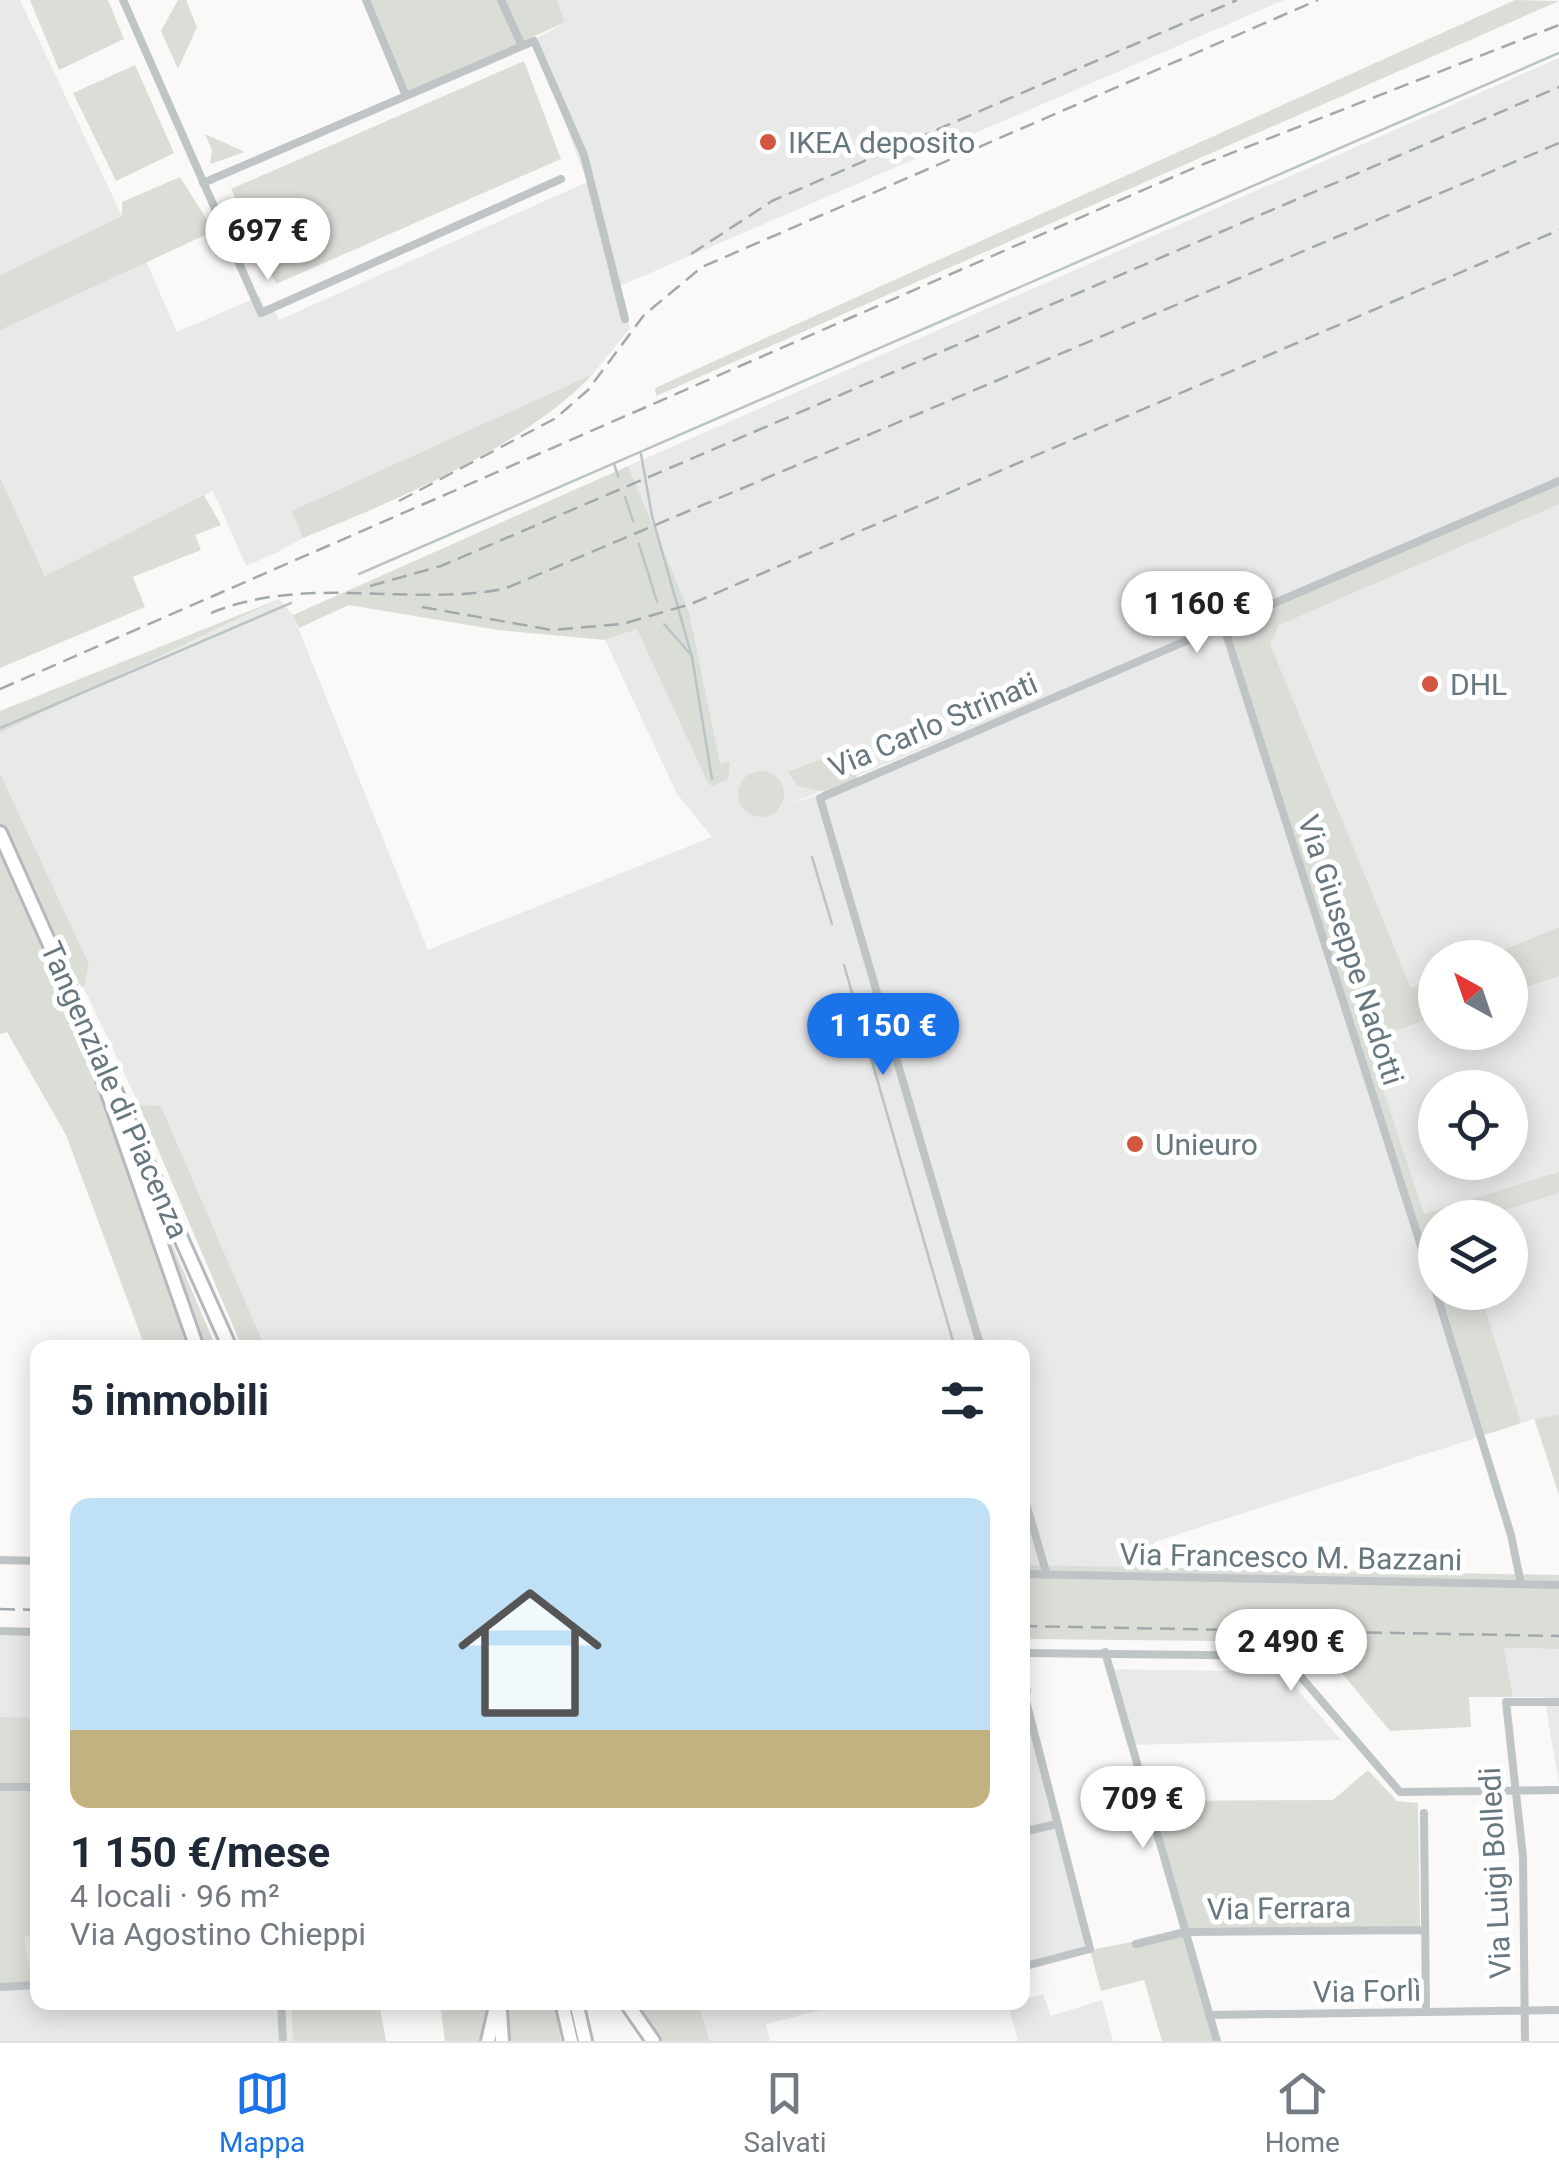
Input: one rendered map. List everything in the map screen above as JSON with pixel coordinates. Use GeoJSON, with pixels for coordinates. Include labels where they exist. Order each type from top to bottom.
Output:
{"type":"FeatureCollection","features":[{"type":"Feature","properties":{"kind":"highway","name":"Tangenziale di Piacenza"},"geometry":{"type":"LineString","coordinates":[[0,834],[226,1340]]}},
{"type":"Feature","properties":{"kind":"highway"},"geometry":{"type":"LineString","coordinates":[[97,1051],[105,1092],[144,1187],[194,1340]]}},
{"type":"Feature","properties":{"kind":"highway"},"geometry":{"type":"LineString","coordinates":[[488,2041],[496,2010]]}},
{"type":"Feature","properties":{"kind":"highway"},"geometry":{"type":"LineString","coordinates":[[499,2010],[502,2041]]}},
{"type":"Feature","properties":{"kind":"highway"},"geometry":{"type":"LineString","coordinates":[[564,2010],[572,2041]]}},
{"type":"Feature","properties":{"kind":"highway"},"geometry":{"type":"LineString","coordinates":[[578,2010],[584,2041]]}},
{"type":"Feature","properties":{"kind":"highway"},"geometry":{"type":"LineString","coordinates":[[632,2010],[653,2040]]}},
{"type":"Feature","properties":{"kind":"street"},"geometry":{"type":"LineString","coordinates":[[123,0],[260,313],[562,179]]}},
{"type":"Feature","properties":{"kind":"street"},"geometry":{"type":"LineString","coordinates":[[366,0],[406,96]]}},
{"type":"Feature","properties":{"kind":"street"},"geometry":{"type":"LineString","coordinates":[[502,0],[522,46]]}},
{"type":"Feature","properties":{"kind":"street"},"geometry":{"type":"LineString","coordinates":[[203,183],[534,41],[584,156],[625,319]]}},
{"type":"Feature","properties":{"kind":"street","name":"Via Carlo Strinati"},"geometry":{"type":"LineString","coordinates":[[979,1340],[820,798],[1559,481]]}},
{"type":"Feature","properties":{"kind":"street","name":"Via Giuseppe Nadotti"},"geometry":{"type":"LineString","coordinates":[[1223,624],[1418,1235]]}},
{"type":"Feature","properties":{"kind":"street","name":"Via Giuseppe Nadotti"},"geometry":{"type":"LineString","coordinates":[[1442,1310],[1512,1535],[1521,1584]]}},
{"type":"Feature","properties":{"kind":"street"},"geometry":{"type":"LineString","coordinates":[[1030,1516],[1048,1575]]}},
{"type":"Feature","properties":{"kind":"street"},"geometry":{"type":"LineString","coordinates":[[0,1560],[30,1561]]}},
{"type":"Feature","properties":{"kind":"street","name":"Via Francesco M. Bazzani"},"geometry":{"type":"LineString","coordinates":[[1030,1574],[1559,1585]]}},
{"type":"Feature","properties":{"kind":"street"},"geometry":{"type":"LineString","coordinates":[[0,1631],[30,1632]]}},
{"type":"Feature","properties":{"kind":"street"},"geometry":{"type":"LineString","coordinates":[[1105,1652],[1217,2041]]}},
{"type":"Feature","properties":{"kind":"street"},"geometry":{"type":"LineString","coordinates":[[1030,1653],[1283,1656],[1400,1792],[1559,1790]]}},
{"type":"Feature","properties":{"kind":"street","name":"Via Luigi Bolledi"},"geometry":{"type":"LineString","coordinates":[[1524,2041],[1523,1857],[1506,1702],[1559,1702]]}},
{"type":"Feature","properties":{"kind":"street"},"geometry":{"type":"LineString","coordinates":[[1030,1720],[1090,1950],[1030,1965]]}},
{"type":"Feature","properties":{"kind":"street"},"geometry":{"type":"LineString","coordinates":[[0,1787],[30,1787]]}},
{"type":"Feature","properties":{"kind":"street"},"geometry":{"type":"LineString","coordinates":[[1424,1813],[1426,2012]]}},
{"type":"Feature","properties":{"kind":"street"},"geometry":{"type":"LineString","coordinates":[[1030,1830],[1057,1824]]}},
{"type":"Feature","properties":{"kind":"street","name":"Via Ferrara"},"geometry":{"type":"LineString","coordinates":[[1136,1944],[1185,1932],[1423,1930]]}},
{"type":"Feature","properties":{"kind":"street"},"geometry":{"type":"LineString","coordinates":[[0,1987],[30,1985]]}},
{"type":"Feature","properties":{"kind":"street"},"geometry":{"type":"LineString","coordinates":[[281,2010],[283,2041]]}},
{"type":"Feature","properties":{"kind":"street","name":"Via Forlì"},"geometry":{"type":"LineString","coordinates":[[1209,2015],[1559,2010]]}},
{"type":"Feature","properties":{"kind":"shaded area"},"geometry":{"type":"Polygon","coordinates":[[[0,0],[20,0],[122,216],[0,275],[0,0]]]}},
{"type":"Feature","properties":{"kind":"shaded area"},"geometry":{"type":"Polygon","coordinates":[[[30,0],[108,0],[124,39],[59,70],[30,0]]]}},
{"type":"Feature","properties":{"kind":"shaded area"},"geometry":{"type":"Polygon","coordinates":[[[178,0],[186,0],[197,27],[178,69],[161,31],[178,0]]]}},
{"type":"Feature","properties":{"kind":"shaded area"},"geometry":{"type":"Polygon","coordinates":[[[369,0],[557,0],[565,22],[409,95],[369,0]]]}},
{"type":"Feature","properties":{"kind":"shaded area"},"geometry":{"type":"Polygon","coordinates":[[[557,0],[1284,0],[620,286],[630,328],[593,374],[293,511],[303,538],[276,553],[246,566],[213,491],[45,576],[0,477],[0,329],[146,261],[177,332],[260,296],[264,306],[272,304],[279,320],[587,182],[534,40],[565,22],[557,0]]]}},
{"type":"Feature","properties":{"kind":"shaded area"},"geometry":{"type":"Polygon","coordinates":[[[1515,0],[1559,1],[656,396],[655,388],[1515,0]]]}},
{"type":"Feature","properties":{"kind":"shaded area"},"geometry":{"type":"Polygon","coordinates":[[[1559,58],[1559,1495],[1534,1419],[1154,1542],[1152,1570],[1030,1565],[1030,1340],[262,1340],[161,1106],[139,1105],[84,988],[89,964],[0,773],[0,733],[279,599],[293,615],[428,950],[712,837],[677,794],[605,640],[688,611],[628,466],[1559,58]],[[1078,684],[794,803],[858,780],[1078,684]]]}},
{"type":"Feature","properties":{"kind":"shaded area"},"geometry":{"type":"Polygon","coordinates":[[[524,61],[561,159],[276,284],[231,189],[524,61]]]}},
{"type":"Feature","properties":{"kind":"shaded area"},"geometry":{"type":"Polygon","coordinates":[[[135,65],[174,153],[116,181],[73,93],[135,65]]]}},
{"type":"Feature","properties":{"kind":"shaded area"},"geometry":{"type":"Polygon","coordinates":[[[205,134],[245,152],[210,164],[212,150],[205,134]]]}},
{"type":"Feature","properties":{"kind":"shaded area"},"geometry":{"type":"Polygon","coordinates":[[[180,177],[214,231],[0,330],[0,275],[122,216],[122,202],[180,177]]]}},
{"type":"Feature","properties":{"kind":"shaded area"},"geometry":{"type":"Polygon","coordinates":[[[593,374],[565,400],[496,448],[418,489],[303,538],[292,511],[593,374]]]}},
{"type":"Feature","properties":{"kind":"shaded area"},"geometry":{"type":"Polygon","coordinates":[[[628,466],[689,612],[720,764],[730,762],[728,779],[712,786],[708,783],[637,629],[605,640],[498,630],[349,605],[299,628],[293,615],[628,466]]]}},
{"type":"Feature","properties":{"kind":"shaded area"},"geometry":{"type":"Polygon","coordinates":[[[0,477],[45,576],[204,495],[221,525],[195,535],[201,550],[133,577],[145,607],[0,668],[0,477]]]}},
{"type":"Feature","properties":{"kind":"shaded area"},"geometry":{"type":"Polygon","coordinates":[[[1559,481],[1559,504],[1279,625],[1270,644],[1411,988],[1418,985],[1418,1023],[1367,1040],[1419,1200],[1418,1237],[1222,624],[1559,481]]]}},
{"type":"Feature","properties":{"kind":"shaded area"},"geometry":{"type":"Polygon","coordinates":[[[279,599],[0,733],[0,711],[279,599]]]}},
{"type":"Feature","properties":{"kind":"shaded area"},"geometry":{"type":"Polygon","coordinates":[[[845,750],[858,780],[827,792],[798,786],[788,772],[845,750]]]}},
{"type":"Feature","properties":{"kind":"shaded area"},"geometry":{"type":"Polygon","coordinates":[[[761,771],[777,778],[784,794],[777,810],[761,817],[745,810],[738,794],[745,778],[761,771]]]}},
{"type":"Feature","properties":{"kind":"shaded area"},"geometry":{"type":"Polygon","coordinates":[[[0,773],[89,964],[84,988],[50,959],[213,1340],[142,1340],[66,1135],[7,1032],[0,1034],[0,773]]]}},
{"type":"Feature","properties":{"kind":"shaded area"},"geometry":{"type":"Polygon","coordinates":[[[1559,927],[1559,976],[1528,986],[1527,940],[1559,927]]]}},
{"type":"Feature","properties":{"kind":"shaded area"},"geometry":{"type":"Polygon","coordinates":[[[139,1105],[161,1106],[262,1340],[239,1340],[139,1105]]]}},
{"type":"Feature","properties":{"kind":"shaded area"},"geometry":{"type":"Polygon","coordinates":[[[1559,1172],[1559,1193],[1528,1203],[1469,1200],[1559,1172]]]}},
{"type":"Feature","properties":{"kind":"shaded area"},"geometry":{"type":"Polygon","coordinates":[[[1441,1310],[1485,1310],[1521,1423],[1481,1436],[1441,1310]]]}},
{"type":"Feature","properties":{"kind":"shaded area"},"geometry":{"type":"Polygon","coordinates":[[[1559,1415],[1559,1495],[1535,1419],[1559,1415]]]}},
{"type":"Feature","properties":{"kind":"shaded area"},"geometry":{"type":"Polygon","coordinates":[[[1030,1565],[1559,1575],[1559,1649],[1504,1648],[1513,1697],[1469,1697],[1471,1727],[1390,1731],[1316,1642],[1030,1639],[1030,1565]]]}},
{"type":"Feature","properties":{"kind":"shaded area"},"geometry":{"type":"Polygon","coordinates":[[[30,1631],[30,2010],[291,2010],[293,2041],[0,2041],[0,1632],[30,1631]]]}},
{"type":"Feature","properties":{"kind":"shaded area"},"geometry":{"type":"Polygon","coordinates":[[[1504,1648],[1559,1649],[1559,1783],[1544,1697],[1513,1697],[1504,1648]]]}},
{"type":"Feature","properties":{"kind":"shaded area"},"geometry":{"type":"Polygon","coordinates":[[[1106,1669],[1282,1672],[1341,1740],[1127,1745],[1106,1669]]]}},
{"type":"Feature","properties":{"kind":"shaded area"},"geometry":{"type":"Polygon","coordinates":[[[0,1717],[30,1718],[30,1936],[24,1936],[30,1986],[0,1987],[0,1717]]]}},
{"type":"Feature","properties":{"kind":"shaded area"},"geometry":{"type":"Polygon","coordinates":[[[1030,1727],[1090,1950],[1030,1966],[1030,1727]]]}},
{"type":"Feature","properties":{"kind":"shaded area"},"geometry":{"type":"Polygon","coordinates":[[[1368,1770],[1397,1801],[1418,1803],[1420,1927],[1185,1932],[1214,2041],[1162,2041],[1144,1980],[1101,1991],[1090,1950],[1184,1932],[1148,1801],[1333,1800],[1368,1770]]]}},
{"type":"Feature","properties":{"kind":"shaded area"},"geometry":{"type":"Polygon","coordinates":[[[1043,1994],[1051,2016],[1102,2000],[1113,2041],[1018,2041],[1010,2010],[1030,2010],[1030,1998],[1043,1994]]]}},
{"type":"Feature","properties":{"kind":"shaded area"},"geometry":{"type":"Polygon","coordinates":[[[291,2010],[380,2010],[386,2041],[293,2041],[291,2010]]]}},
{"type":"Feature","properties":{"kind":"shaded area"},"geometry":{"type":"Polygon","coordinates":[[[441,2010],[555,2010],[561,2041],[445,2041],[441,2010]]]}},
{"type":"Feature","properties":{"kind":"shaded area"},"geometry":{"type":"Polygon","coordinates":[[[638,2010],[701,2010],[710,2041],[662,2041],[638,2010]]]}},
{"type":"Feature","properties":{"kind":"shaded area"},"geometry":{"type":"Polygon","coordinates":[[[701,2010],[821,2010],[766,2024],[770,2041],[710,2041],[701,2010]]]}},
{"type":"Feature","properties":{"kind":"waterway"},"geometry":{"type":"LineString","coordinates":[[359,574],[1559,53]]}},
{"type":"Feature","properties":{"kind":"waterway"},"geometry":{"type":"LineString","coordinates":[[641,454],[652,516],[692,657],[712,779]]}},
{"type":"Feature","properties":{"kind":"waterway"},"geometry":{"type":"LineString","coordinates":[[614,464],[618,476]]}},
{"type":"Feature","properties":{"kind":"waterway"},"geometry":{"type":"LineString","coordinates":[[625,497],[633,521]]}},
{"type":"Feature","properties":{"kind":"waterway"},"geometry":{"type":"LineString","coordinates":[[639,544],[657,602]]}},
{"type":"Feature","properties":{"kind":"waterway"},"geometry":{"type":"LineString","coordinates":[[0,728],[291,603]]}},
{"type":"Feature","properties":{"kind":"waterway"},"geometry":{"type":"LineString","coordinates":[[664,624],[692,656]]}},
{"type":"Feature","properties":{"kind":"waterway"},"geometry":{"type":"LineString","coordinates":[[812,857],[832,924]]}},
{"type":"Feature","properties":{"kind":"waterway"},"geometry":{"type":"LineString","coordinates":[[844,965],[953,1340]]}},
{"type":"Feature","properties":{"kind":"railway"},"geometry":{"type":"LineString","coordinates":[[691,254],[772,201],[1237,0]]}},
{"type":"Feature","properties":{"kind":"railway"},"geometry":{"type":"LineString","coordinates":[[399,501],[556,418],[588,390],[644,315],[702,267],[1318,0]]}},
{"type":"Feature","properties":{"kind":"railway"},"geometry":{"type":"LineString","coordinates":[[0,689],[1196,167],[1559,25]]}},
{"type":"Feature","properties":{"kind":"railway"},"geometry":{"type":"LineString","coordinates":[[370,586],[441,566],[1559,87]]}},
{"type":"Feature","properties":{"kind":"railway"},"geometry":{"type":"LineString","coordinates":[[211,613],[283,595],[467,594],[504,589],[1559,143]]}},
{"type":"Feature","properties":{"kind":"railway"},"geometry":{"type":"LineString","coordinates":[[422,607],[552,630],[622,624],[691,604],[1559,230]]}},
{"type":"Feature","properties":{"kind":"railway"},"geometry":{"type":"LineString","coordinates":[[0,1609],[30,1610]]}},
{"type":"Feature","properties":{"kind":"railway"},"geometry":{"type":"LineString","coordinates":[[1030,1626],[1559,1636]]}},
{"type":"Feature","properties":{"kind":"place","name":"IKEA deposito"},"geometry":{"type":"Point","coordinates":[768,142]}},
{"type":"Feature","properties":{"kind":"place","name":"DHL"},"geometry":{"type":"Point","coordinates":[1430,684]}},
{"type":"Feature","properties":{"kind":"place","name":"Unieuro"},"geometry":{"type":"Point","coordinates":[1135,1144]}}]}
